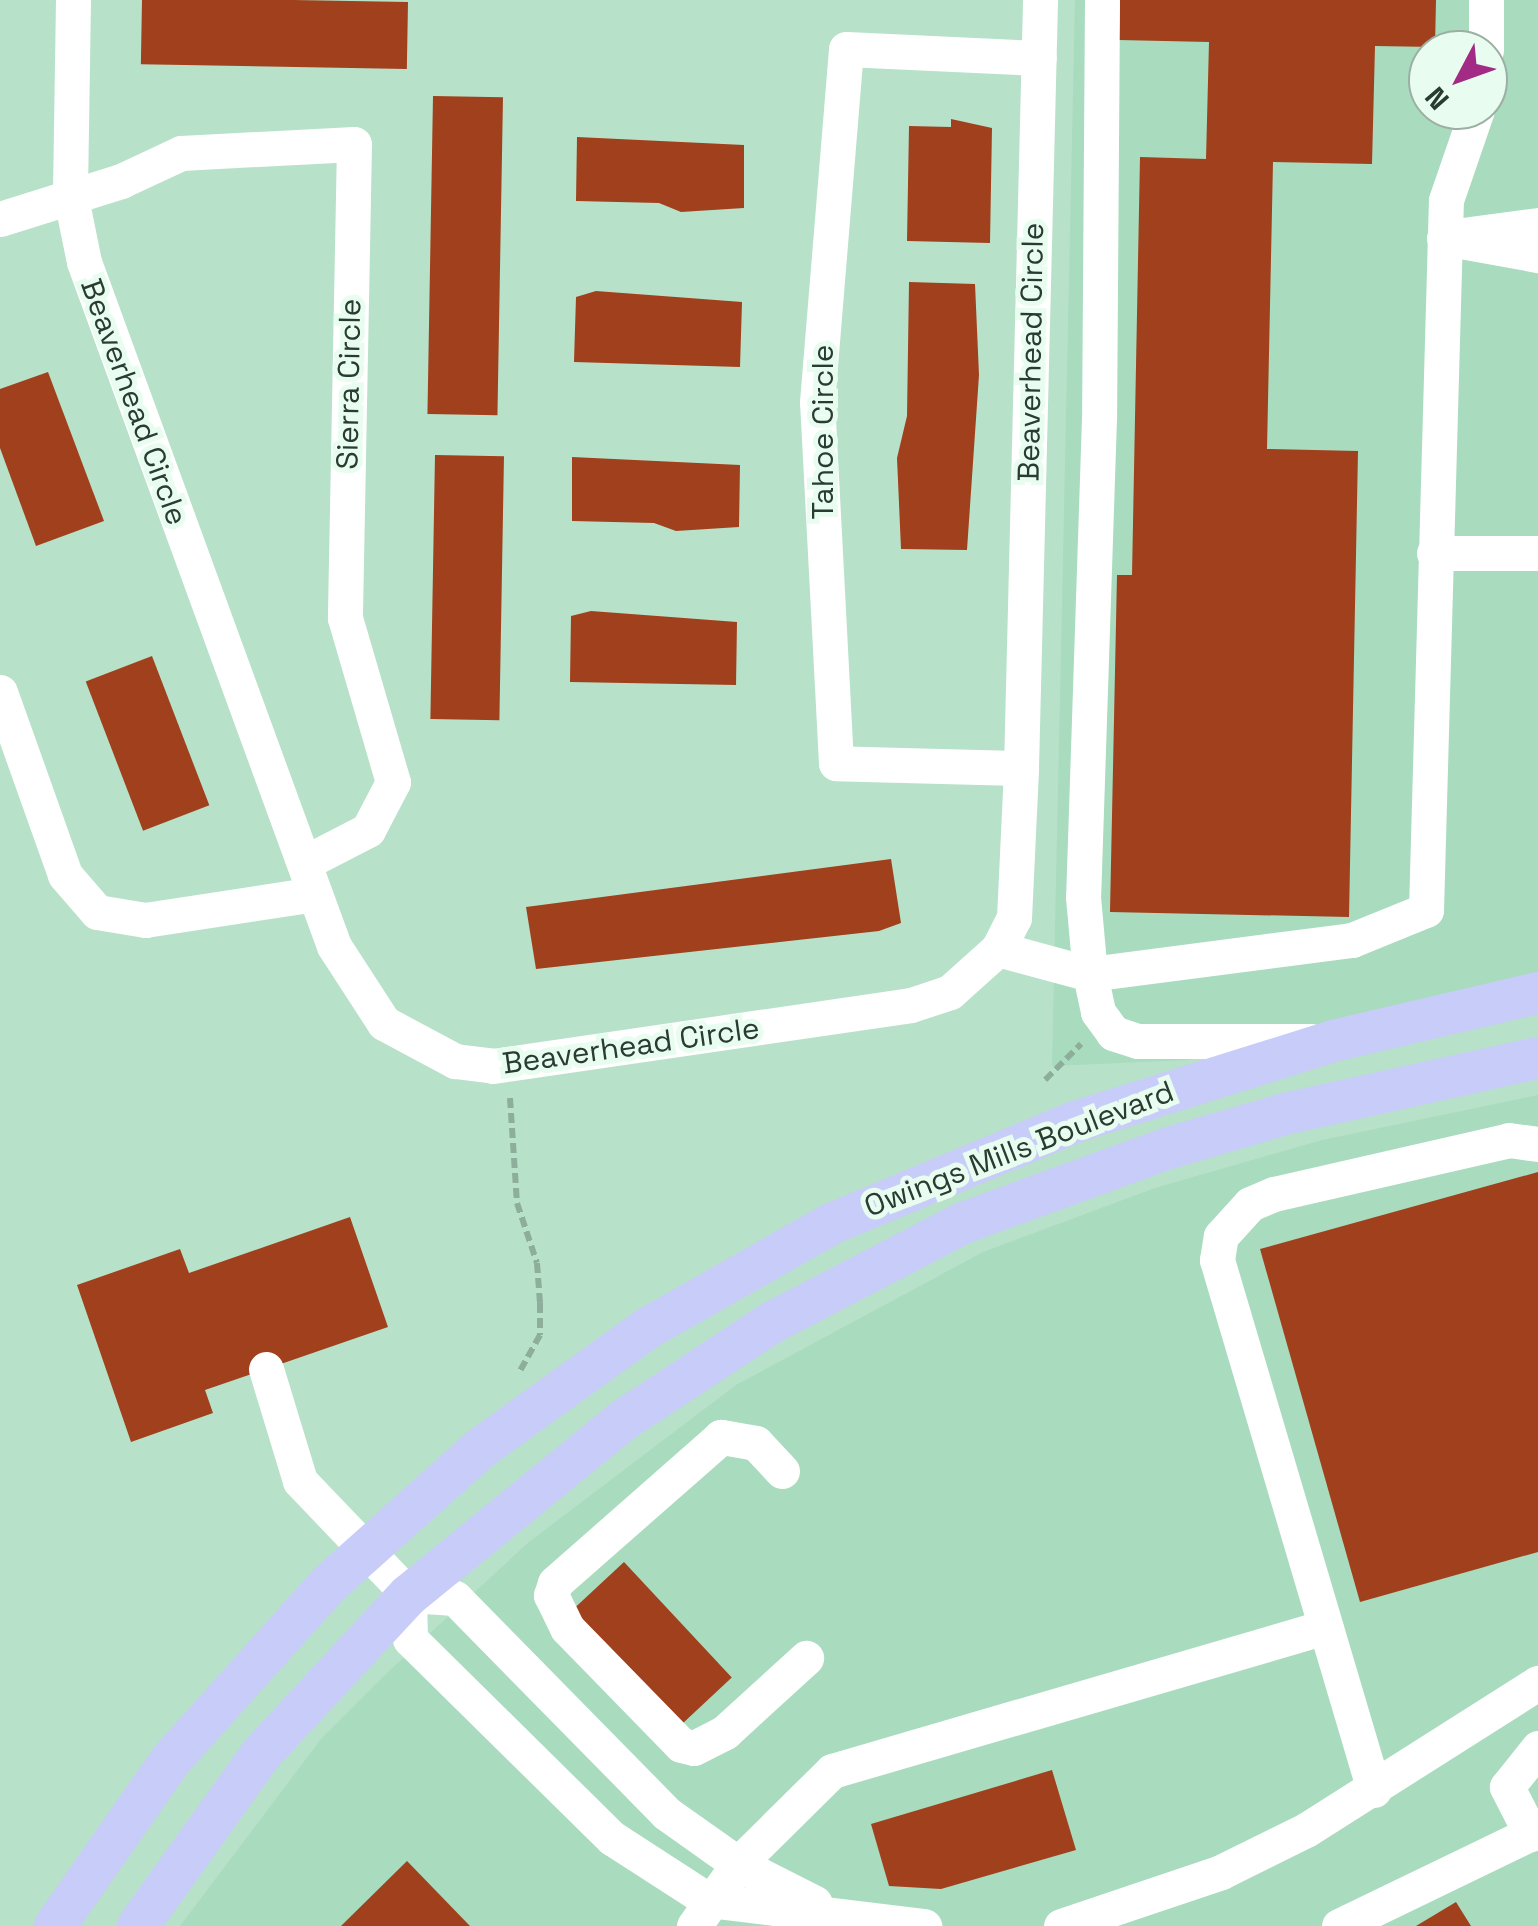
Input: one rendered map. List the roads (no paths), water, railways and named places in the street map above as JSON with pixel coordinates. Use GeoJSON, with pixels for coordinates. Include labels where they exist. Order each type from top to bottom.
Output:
{"type":"FeatureCollection","features":[{"type":"Feature","properties":{"kind":"main road","name":"Owings Mills Boulevard"},"geometry":{"type":"LineString","coordinates":[[56,1926],[170,1761],[366,1550],[554,1391],[804,1238],[1075,1122],[1333,1041],[1538,993]]}},
{"type":"Feature","properties":{"kind":"main road","name":"Owings Mills Boulevard"},"geometry":{"type":"LineString","coordinates":[[138,1926],[260,1754],[409,1595],[622,1421],[773,1322],[963,1224],[1289,1113],[1538,1058]]}},
{"type":"Feature","properties":{"kind":"street","name":"Beaverhead Circle"},"geometry":{"type":"LineString","coordinates":[[73,0],[70,193],[102,320],[309,879],[356,989],[384,1023],[455,1061],[508,1065],[910,1005],[950,992],[998,948],[1014,918],[1040,0]]}},
{"type":"Feature","properties":{"kind":"street"},"geometry":{"type":"LineString","coordinates":[[1102,0],[1099,418],[1082,897],[1098,1012],[1113,1033],[1138,1040],[1333,1041]]}},
{"type":"Feature","properties":{"kind":"street"},"geometry":{"type":"LineString","coordinates":[[1486,0],[1486,30]]}},
{"type":"Feature","properties":{"kind":"street","name":"Tahoe Circle"},"geometry":{"type":"LineString","coordinates":[[1021,768],[836,762],[817,402],[846,49],[1039,58]]}},
{"type":"Feature","properties":{"kind":"street"},"geometry":{"type":"LineString","coordinates":[[998,948],[1090,974],[1352,940],[1426,910],[1444,238],[1450,173],[1468,130]]}},
{"type":"Feature","properties":{"kind":"street","name":"Sierra Circle"},"geometry":{"type":"LineString","coordinates":[[70,193],[121,182],[181,153],[354,144],[345,618],[393,782],[368,830],[309,879]]}},
{"type":"Feature","properties":{"kind":"street"},"geometry":{"type":"LineString","coordinates":[[0,219],[70,193]]}},
{"type":"Feature","properties":{"kind":"street"},"geometry":{"type":"LineString","coordinates":[[1444,238],[1538,225]]}},
{"type":"Feature","properties":{"kind":"street"},"geometry":{"type":"LineString","coordinates":[[1444,238],[1538,255]]}},
{"type":"Feature","properties":{"kind":"street"},"geometry":{"type":"LineString","coordinates":[[1434,553],[1538,553]]}},
{"type":"Feature","properties":{"kind":"street"},"geometry":{"type":"LineString","coordinates":[[0,692],[65,875],[97,912],[146,920],[309,879]]}},
{"type":"Feature","properties":{"kind":"street"},"geometry":{"type":"LineString","coordinates":[[1374,1790],[1218,1260],[1220,1236],[1250,1204],[1274,1194],[1508,1140],[1538,1144]]}},
{"type":"Feature","properties":{"kind":"street"},"geometry":{"type":"LineString","coordinates":[[266,1369],[300,1481],[409,1595],[410,1638],[612,1838],[702,1913],[924,1926]]}},
{"type":"Feature","properties":{"kind":"street"},"geometry":{"type":"LineString","coordinates":[[782,1471],[756,1443],[722,1438],[555,1583],[551,1595],[567,1628],[681,1745],[694,1748],[725,1732],[806,1658]]}},
{"type":"Feature","properties":{"kind":"street"},"geometry":{"type":"LineString","coordinates":[[409,1595],[455,1598],[666,1813],[738,1864],[853,1919]]}},
{"type":"Feature","properties":{"kind":"street"},"geometry":{"type":"LineString","coordinates":[[702,1913],[738,1864],[832,1771],[1325,1627]]}},
{"type":"Feature","properties":{"kind":"street"},"geometry":{"type":"LineString","coordinates":[[1061,1926],[1221,1872],[1374,1790],[1538,1683]]}},
{"type":"Feature","properties":{"kind":"street"},"geometry":{"type":"LineString","coordinates":[[1339,1926],[1534,1832],[1508,1787],[1538,1748]]}}]}
